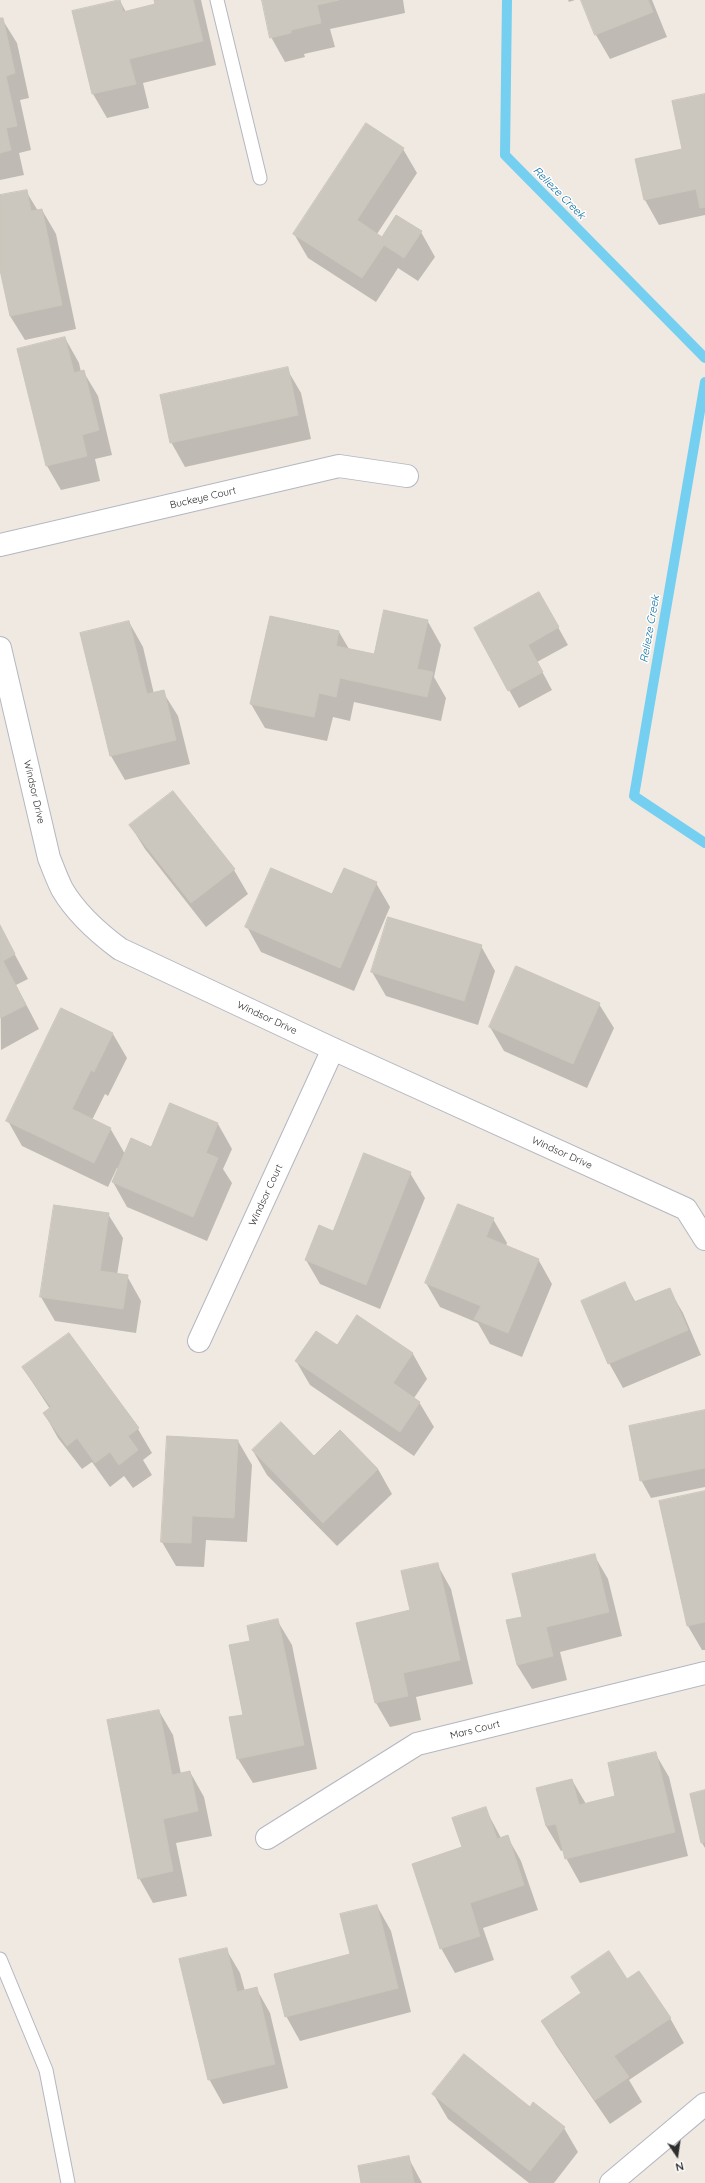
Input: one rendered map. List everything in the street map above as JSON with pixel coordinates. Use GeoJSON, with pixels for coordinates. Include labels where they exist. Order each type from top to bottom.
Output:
{"type":"FeatureCollection","features":[{"type":"Feature","properties":{"kind":"street","name":"Buckeye Court"},"geometry":{"type":"LineString","coordinates":[[0,545],[339,466],[407,476]]}},
{"type":"Feature","properties":{"kind":"street","name":"Windsor Drive"},"geometry":{"type":"LineString","coordinates":[[0,648],[49,858],[62,889],[84,918],[101,935],[120,949],[333,1049],[686,1209],[705,1240]]}},
{"type":"Feature","properties":{"kind":"street","name":"Windsor Court"},"geometry":{"type":"LineString","coordinates":[[199,1341],[333,1049]]}},
{"type":"Feature","properties":{"kind":"street","name":"Mars Court"},"geometry":{"type":"LineString","coordinates":[[267,1838],[417,1744],[705,1673]]}},
{"type":"Feature","properties":{"kind":"street"},"geometry":{"type":"LineString","coordinates":[[611,2183],[705,2104]]}},
{"type":"Feature","properties":{"kind":"lane"},"geometry":{"type":"LineString","coordinates":[[217,0],[260,178]]}},
{"type":"Feature","properties":{"kind":"lane"},"geometry":{"type":"LineString","coordinates":[[0,1959],[46,2070],[68,2183]]}},
{"type":"Feature","properties":{"kind":"building"},"geometry":{"type":"Polygon","coordinates":[[[120,0],[123,12],[155,4],[154,0],[193,0],[203,41],[129,59],[136,84],[92,94],[72,11],[120,0]]]}},
{"type":"Feature","properties":{"kind":"building"},"geometry":{"type":"Polygon","coordinates":[[[262,0],[339,0],[317,5],[321,23],[291,30],[291,33],[270,38],[262,0]]]}},
{"type":"Feature","properties":{"kind":"building"},"geometry":{"type":"Polygon","coordinates":[[[581,0],[648,0],[653,12],[595,35],[581,0]]]}},
{"type":"Feature","properties":{"kind":"building"},"geometry":{"type":"Polygon","coordinates":[[[0,18],[3,18],[15,73],[6,76],[17,126],[6,128],[11,150],[0,153],[0,18]]]}},
{"type":"Feature","properties":{"kind":"building"},"geometry":{"type":"Polygon","coordinates":[[[705,94],[705,207],[700,208],[696,189],[644,200],[635,159],[682,149],[672,101],[705,94]]]}},
{"type":"Feature","properties":{"kind":"building"},"geometry":{"type":"Polygon","coordinates":[[[366,123],[404,148],[357,220],[382,237],[396,215],[422,231],[404,258],[384,245],[362,278],[293,234],[366,123]]]}},
{"type":"Feature","properties":{"kind":"building"},"geometry":{"type":"Polygon","coordinates":[[[27,190],[31,211],[42,209],[62,305],[10,316],[0,270],[0,195],[27,190]]]}},
{"type":"Feature","properties":{"kind":"building"},"geometry":{"type":"Polygon","coordinates":[[[65,337],[74,373],[84,370],[99,430],[82,435],[87,456],[46,466],[17,349],[65,337]]]}},
{"type":"Feature","properties":{"kind":"building"},"geometry":{"type":"Polygon","coordinates":[[[288,367],[298,415],[170,443],[160,395],[288,367]]]}},
{"type":"Feature","properties":{"kind":"building"},"geometry":{"type":"Polygon","coordinates":[[[539,592],[559,627],[528,645],[543,672],[508,691],[474,628],[539,592]]]}},
{"type":"Feature","properties":{"kind":"building"},"geometry":{"type":"Polygon","coordinates":[[[384,610],[428,620],[417,669],[433,672],[427,697],[340,678],[336,697],[319,693],[314,717],[250,704],[270,616],[339,631],[336,646],[374,654],[384,610]]]}},
{"type":"Feature","properties":{"kind":"building"},"geometry":{"type":"Polygon","coordinates":[[[129,621],[147,694],[164,690],[176,740],[110,756],[80,633],[129,621]]]}},
{"type":"Feature","properties":{"kind":"building"},"geometry":{"type":"Polygon","coordinates":[[[173,791],[235,869],[191,903],[129,825],[173,791]]]}},
{"type":"Feature","properties":{"kind":"building"},"geometry":{"type":"Polygon","coordinates":[[[271,868],[332,894],[344,868],[377,882],[340,968],[245,927],[271,868]]]}},
{"type":"Feature","properties":{"kind":"building"},"geometry":{"type":"Polygon","coordinates":[[[388,917],[482,945],[464,1001],[371,972],[388,917]]]}},
{"type":"Feature","properties":{"kind":"building"},"geometry":{"type":"Polygon","coordinates":[[[0,925],[15,954],[3,961],[26,1005],[0,1018],[0,925]]]}},
{"type":"Feature","properties":{"kind":"building"},"geometry":{"type":"Polygon","coordinates":[[[516,966],[600,1003],[573,1064],[489,1027],[516,966]]]}},
{"type":"Feature","properties":{"kind":"building"},"geometry":{"type":"Polygon","coordinates":[[[61,1008],[113,1033],[94,1072],[91,1070],[72,1109],[111,1128],[94,1163],[6,1121],[61,1008]]]}},
{"type":"Feature","properties":{"kind":"building"},"geometry":{"type":"Polygon","coordinates":[[[170,1103],[218,1123],[206,1153],[218,1158],[193,1217],[112,1182],[131,1138],[151,1147],[170,1103]]]}},
{"type":"Feature","properties":{"kind":"building"},"geometry":{"type":"Polygon","coordinates":[[[364,1153],[411,1172],[366,1285],[305,1260],[319,1225],[333,1231],[364,1153]]]}},
{"type":"Feature","properties":{"kind":"building"},"geometry":{"type":"Polygon","coordinates":[[[458,1204],[494,1218],[486,1237],[539,1259],[508,1333],[474,1319],[481,1306],[425,1283],[458,1204]]]}},
{"type":"Feature","properties":{"kind":"building"},"geometry":{"type":"Polygon","coordinates":[[[54,1205],[109,1213],[100,1271],[128,1275],[123,1309],[40,1297],[54,1205]]]}},
{"type":"Feature","properties":{"kind":"building"},"geometry":{"type":"Polygon","coordinates":[[[625,1282],[634,1302],[670,1288],[688,1330],[608,1364],[581,1301],[625,1282]]]}},
{"type":"Feature","properties":{"kind":"building"},"geometry":{"type":"Polygon","coordinates":[[[357,1315],[413,1353],[393,1383],[420,1402],[400,1432],[295,1361],[316,1331],[337,1345],[357,1315]]]}},
{"type":"Feature","properties":{"kind":"building"},"geometry":{"type":"Polygon","coordinates":[[[69,1333],[139,1428],[128,1436],[138,1450],[119,1465],[110,1452],[95,1463],[77,1438],[67,1446],[43,1413],[51,1407],[22,1367],[69,1333]]]}},
{"type":"Feature","properties":{"kind":"building"},"geometry":{"type":"Polygon","coordinates":[[[705,1410],[705,1468],[640,1481],[629,1426],[705,1410]]]}},
{"type":"Feature","properties":{"kind":"building"},"geometry":{"type":"Polygon","coordinates":[[[281,1422],[314,1456],[340,1430],[378,1469],[323,1523],[252,1450],[281,1422]]]}},
{"type":"Feature","properties":{"kind":"building"},"geometry":{"type":"Polygon","coordinates":[[[167,1436],[238,1440],[234,1518],[192,1516],[191,1543],[161,1542],[167,1436]]]}},
{"type":"Feature","properties":{"kind":"building"},"geometry":{"type":"Polygon","coordinates":[[[705,1491],[705,1622],[687,1626],[659,1501],[705,1491]]]}},
{"type":"Feature","properties":{"kind":"building"},"geometry":{"type":"Polygon","coordinates":[[[595,1554],[609,1612],[546,1627],[553,1656],[517,1665],[506,1620],[522,1617],[512,1574],[595,1554]]]}},
{"type":"Feature","properties":{"kind":"building"},"geometry":{"type":"Polygon","coordinates":[[[438,1563],[460,1660],[403,1673],[408,1696],[375,1703],[356,1623],[410,1610],[401,1571],[438,1563]]]}},
{"type":"Feature","properties":{"kind":"building"},"geometry":{"type":"Polygon","coordinates":[[[278,1619],[304,1745],[237,1759],[229,1717],[243,1715],[229,1645],[250,1641],[247,1626],[278,1619]]]}},
{"type":"Feature","properties":{"kind":"building"},"geometry":{"type":"Polygon","coordinates":[[[159,1710],[172,1775],[190,1771],[198,1811],[163,1819],[173,1871],[138,1879],[107,1720],[159,1710]]]}},
{"type":"Feature","properties":{"kind":"building"},"geometry":{"type":"Polygon","coordinates":[[[656,1752],[675,1832],[565,1859],[556,1824],[546,1826],[536,1788],[572,1779],[579,1805],[615,1796],[608,1763],[656,1752]]]}},
{"type":"Feature","properties":{"kind":"building"},"geometry":{"type":"Polygon","coordinates":[[[705,1790],[705,1842],[701,1843],[690,1794],[705,1790]]]}},
{"type":"Feature","properties":{"kind":"building"},"geometry":{"type":"Polygon","coordinates":[[[486,1807],[497,1839],[508,1835],[524,1885],[470,1903],[480,1936],[440,1949],[412,1864],[462,1847],[452,1818],[486,1807]]]}},
{"type":"Feature","properties":{"kind":"building"},"geometry":{"type":"Polygon","coordinates":[[[377,1905],[398,1988],[285,2017],[274,1974],[350,1954],[340,1914],[377,1905]]]}},
{"type":"Feature","properties":{"kind":"building"},"geometry":{"type":"Polygon","coordinates":[[[227,1948],[237,1992],[257,1987],[275,2064],[208,2080],[179,1959],[227,1948]]]}},
{"type":"Feature","properties":{"kind":"building"},"geometry":{"type":"Polygon","coordinates":[[[609,1951],[627,1979],[639,1971],[671,2018],[614,2056],[629,2077],[595,2100],[541,2021],[581,1993],[571,1977],[609,1951]]]}},
{"type":"Feature","properties":{"kind":"building"},"geometry":{"type":"Polygon","coordinates":[[[464,2054],[530,2107],[533,2102],[565,2127],[530,2171],[432,2094],[464,2054]]]}},
{"type":"Feature","properties":{"kind":"building"},"geometry":{"type":"Polygon","coordinates":[[[409,2156],[414,2183],[361,2183],[358,2166],[409,2156]]]}},
{"type":"Feature","properties":{"kind":"waterway","name":"Relieze Creek"},"geometry":{"type":"LineString","coordinates":[[507,0],[505,155],[705,358]]}},
{"type":"Feature","properties":{"kind":"waterway","name":"Relieze Creek"},"geometry":{"type":"LineString","coordinates":[[705,382],[634,796],[705,843]]}}]}
